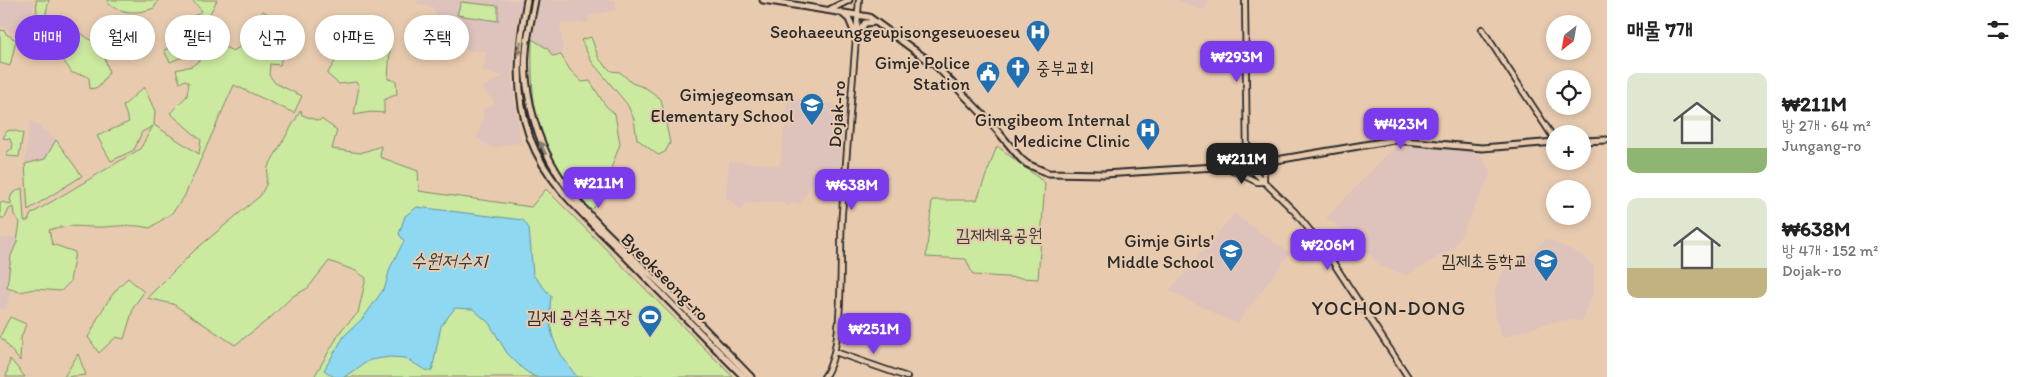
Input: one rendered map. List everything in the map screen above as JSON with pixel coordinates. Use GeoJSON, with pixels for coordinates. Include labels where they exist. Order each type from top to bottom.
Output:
{"type":"FeatureCollection","features":[{"type":"Feature","properties":{"kind":"main road","name":"Byeokseong-ro"},"geometry":{"type":"LineString","coordinates":[[527,0],[519,59],[520,94],[531,140],[541,161],[569,199],[744,377]]}},
{"type":"Feature","properties":{"kind":"main road","name":"Byeokseong-ro"},"geometry":{"type":"LineString","coordinates":[[535,0],[526,52],[527,86],[538,137],[550,163],[570,193],[601,227],[664,286],[751,377]]}},
{"type":"Feature","properties":{"kind":"main road"},"geometry":{"type":"LineString","coordinates":[[763,0],[858,13],[878,23],[936,66],[990,122],[1021,159],[1037,169],[1048,173],[1104,174],[1247,165],[1394,140],[1482,148],[1546,142]]}},
{"type":"Feature","properties":{"kind":"main road"},"geometry":{"type":"LineString","coordinates":[[830,9],[848,0]]}},
{"type":"Feature","properties":{"kind":"main road"},"geometry":{"type":"LineString","coordinates":[[838,10],[849,19],[856,36]]}},
{"type":"Feature","properties":{"kind":"main road"},"geometry":{"type":"LineString","coordinates":[[856,36],[865,23],[878,23]]}},
{"type":"Feature","properties":{"kind":"main road"},"geometry":{"type":"LineString","coordinates":[[1591,141],[1607,140]]}},
{"type":"Feature","properties":{"kind":"street","name":"Dojak-ro"},"geometry":{"type":"LineString","coordinates":[[824,377],[830,369],[835,352],[841,266],[842,215],[859,0]]}},
{"type":"Feature","properties":{"kind":"street"},"geometry":{"type":"LineString","coordinates":[[1244,0],[1247,165],[1294,211],[1321,244],[1408,377]]}},
{"type":"Feature","properties":{"kind":"street"},"geometry":{"type":"LineString","coordinates":[[1482,29],[1546,127]]}},
{"type":"Feature","properties":{"kind":"street"},"geometry":{"type":"LineString","coordinates":[[1248,146],[1264,160],[1270,162],[1264,170],[1264,182]]}},
{"type":"Feature","properties":{"kind":"street"},"geometry":{"type":"LineString","coordinates":[[1248,146],[1226,167],[1257,182],[1264,182]]}},
{"type":"Feature","properties":{"kind":"street"},"geometry":{"type":"LineString","coordinates":[[835,352],[907,377]]}},
{"type":"Feature","properties":{"kind":"shaded area"},"geometry":{"type":"Polygon","coordinates":[[[0,0],[33,0],[33,15],[15,15],[15,34],[0,25],[0,0]]]}},
{"type":"Feature","properties":{"kind":"shaded area"},"geometry":{"type":"Polygon","coordinates":[[[418,0],[523,0],[517,24],[509,23],[517,25],[511,77],[521,142],[493,148],[477,138],[483,118],[483,109],[492,106],[494,101],[481,88],[504,76],[483,71],[486,52],[469,50],[469,16],[498,20],[498,6],[461,3],[457,15],[436,15],[433,7],[417,4],[418,0]]]}},
{"type":"Feature","properties":{"kind":"shaded area"},"geometry":{"type":"Polygon","coordinates":[[[539,0],[616,0],[616,10],[589,16],[588,23],[560,23],[563,49],[561,55],[552,56],[532,39],[539,0]]]}},
{"type":"Feature","properties":{"kind":"shaded area"},"geometry":{"type":"Polygon","coordinates":[[[1177,0],[1208,0],[1205,9],[1201,10],[1177,0]]]}},
{"type":"Feature","properties":{"kind":"shaded area"},"geometry":{"type":"Polygon","coordinates":[[[788,97],[846,106],[840,165],[822,167],[820,181],[813,182],[801,203],[793,202],[789,206],[780,201],[745,204],[741,211],[726,197],[729,161],[780,166],[788,97]]]}},
{"type":"Feature","properties":{"kind":"shaded area"},"geometry":{"type":"Polygon","coordinates":[[[30,121],[56,140],[45,159],[25,164],[30,121]]]}},
{"type":"Feature","properties":{"kind":"shaded area"},"geometry":{"type":"Polygon","coordinates":[[[1402,144],[1474,151],[1482,156],[1491,173],[1455,247],[1407,275],[1382,267],[1351,236],[1326,218],[1392,149],[1402,144]]]}},
{"type":"Feature","properties":{"kind":"shaded area","name":"Gimje Girls' Middle School"},"geometry":{"type":"Polygon","coordinates":[[[1234,214],[1290,253],[1237,324],[1169,291],[1234,214]]]}},
{"type":"Feature","properties":{"kind":"shaded area"},"geometry":{"type":"Polygon","coordinates":[[[18,237],[11,256],[7,288],[11,290],[6,310],[0,308],[0,238],[18,237]]]}},
{"type":"Feature","properties":{"kind":"shaded area","name":"김제초등학교"},"geometry":{"type":"Polygon","coordinates":[[[1547,239],[1578,253],[1594,266],[1594,290],[1582,321],[1565,320],[1541,325],[1502,338],[1495,315],[1495,290],[1502,273],[1513,260],[1520,262],[1547,239]]]}},
{"type":"Feature","properties":{"kind":"green space"},"geometry":{"type":"Polygon","coordinates":[[[36,0],[49,0],[46,15],[37,15],[36,0]]]}},
{"type":"Feature","properties":{"kind":"green space"},"geometry":{"type":"Polygon","coordinates":[[[108,0],[158,1],[154,8],[131,12],[119,10],[108,4],[108,0]]]}},
{"type":"Feature","properties":{"kind":"green space"},"geometry":{"type":"Polygon","coordinates":[[[192,0],[217,0],[209,15],[196,15],[202,11],[192,0]]]}},
{"type":"Feature","properties":{"kind":"green space"},"geometry":{"type":"Polygon","coordinates":[[[461,2],[498,6],[498,21],[469,17],[469,15],[457,15],[461,2]]]}},
{"type":"Feature","properties":{"kind":"green space"},"geometry":{"type":"Polygon","coordinates":[[[263,11],[270,15],[261,15],[263,11]]]}},
{"type":"Feature","properties":{"kind":"green space"},"geometry":{"type":"Polygon","coordinates":[[[0,30],[5,31],[6,34],[15,39],[15,44],[10,66],[0,63],[0,30]]]}},
{"type":"Feature","properties":{"kind":"green space"},"geometry":{"type":"Polygon","coordinates":[[[80,34],[82,34],[90,40],[90,60],[106,60],[109,72],[99,87],[90,89],[89,78],[85,75],[72,73],[63,60],[80,60],[80,34]]]}},
{"type":"Feature","properties":{"kind":"green space"},"geometry":{"type":"Polygon","coordinates":[[[591,37],[599,59],[611,71],[620,72],[632,83],[646,88],[661,99],[670,143],[665,152],[658,155],[637,139],[634,119],[627,104],[592,62],[581,40],[591,37]]]}},
{"type":"Feature","properties":{"kind":"green space"},"geometry":{"type":"Polygon","coordinates":[[[532,39],[548,49],[552,56],[561,55],[570,70],[582,82],[590,81],[605,105],[615,114],[620,144],[598,204],[590,211],[558,170],[547,151],[540,132],[535,112],[533,90],[532,39]]]}},
{"type":"Feature","properties":{"kind":"green space"},"geometry":{"type":"Polygon","coordinates":[[[240,47],[240,60],[281,60],[280,65],[270,64],[269,75],[275,83],[302,96],[294,113],[234,85],[184,197],[172,213],[150,228],[133,226],[69,226],[49,230],[52,244],[75,252],[70,282],[61,291],[34,289],[20,292],[7,288],[11,256],[17,242],[20,222],[14,215],[13,207],[9,209],[5,218],[0,218],[0,202],[12,204],[10,199],[12,194],[22,188],[24,221],[28,221],[31,214],[140,149],[153,126],[142,132],[134,150],[111,161],[97,136],[129,122],[123,106],[144,87],[155,111],[154,125],[199,154],[201,140],[170,113],[187,96],[189,82],[185,80],[180,83],[176,70],[192,66],[200,60],[230,60],[230,50],[233,51],[240,47]]]}},
{"type":"Feature","properties":{"kind":"green space"},"geometry":{"type":"Polygon","coordinates":[[[336,60],[389,60],[388,79],[396,81],[397,94],[384,100],[384,113],[371,112],[354,115],[359,86],[356,82],[339,84],[327,74],[336,60]]]}},
{"type":"Feature","properties":{"kind":"green space"},"geometry":{"type":"Polygon","coordinates":[[[301,110],[302,115],[319,121],[321,119],[337,130],[332,149],[360,153],[381,146],[380,157],[418,171],[419,191],[531,207],[546,189],[733,377],[314,377],[342,329],[358,313],[366,278],[356,271],[329,261],[308,288],[293,296],[269,319],[235,345],[173,304],[147,298],[195,250],[260,196],[266,185],[268,167],[301,110]]]}},
{"type":"Feature","properties":{"kind":"green space"},"geometry":{"type":"Polygon","coordinates":[[[7,131],[23,133],[19,157],[7,156],[7,152],[13,148],[10,139],[3,138],[7,131]]]}},
{"type":"Feature","properties":{"kind":"green space"},"geometry":{"type":"Polygon","coordinates":[[[56,140],[82,176],[28,210],[25,164],[45,159],[56,140]]]}},
{"type":"Feature","properties":{"kind":"green space","name":"김제체육공원"},"geometry":{"type":"Polygon","coordinates":[[[997,146],[1045,183],[1038,279],[973,275],[966,259],[926,257],[932,200],[977,200],[997,146]]]}},
{"type":"Feature","properties":{"kind":"green space"},"geometry":{"type":"Polygon","coordinates":[[[128,278],[144,292],[134,306],[124,339],[116,337],[99,353],[88,337],[108,301],[128,278]]]}},
{"type":"Feature","properties":{"kind":"green space"},"geometry":{"type":"Polygon","coordinates":[[[10,317],[26,324],[21,338],[20,361],[0,336],[10,317]]]}},
{"type":"Feature","properties":{"kind":"green space"},"geometry":{"type":"Polygon","coordinates":[[[78,354],[86,375],[64,377],[78,354]]]}},
{"type":"Feature","properties":{"kind":"green space"},"geometry":{"type":"Polygon","coordinates":[[[10,359],[25,377],[6,377],[10,359]]]}},
{"type":"Feature","properties":{"kind":"water","name":"수원저수지"},"geometry":{"type":"Polygon","coordinates":[[[417,207],[523,220],[529,228],[533,275],[551,296],[550,321],[554,340],[577,377],[535,377],[524,370],[507,353],[489,323],[473,309],[455,308],[441,326],[432,371],[425,370],[405,358],[390,357],[370,360],[344,377],[334,377],[324,370],[344,336],[364,317],[385,287],[390,268],[404,241],[399,234],[405,216],[417,207]]]}},
{"type":"Feature","properties":{"kind":"place","name":"Seohaeeunggeupisongeseuoeseu"},"geometry":{"type":"Point","coordinates":[1038,53]}},
{"type":"Feature","properties":{"kind":"place","name":"중부교회"},"geometry":{"type":"Point","coordinates":[1018,89]}},
{"type":"Feature","properties":{"kind":"place","name":"Gimje Police Station"},"geometry":{"type":"Point","coordinates":[988,94]}},
{"type":"Feature","properties":{"kind":"place","name":"Gimjegeomsan Elementary School"},"geometry":{"type":"Point","coordinates":[812,126]}},
{"type":"Feature","properties":{"kind":"place","name":"Gimgibeom Internal Medicine Clinic"},"geometry":{"type":"Point","coordinates":[1148,151]}},
{"type":"Feature","properties":{"kind":"place","name":"Gimje Girls' Middle School"},"geometry":{"type":"Point","coordinates":[1231,272]}},
{"type":"Feature","properties":{"kind":"place","name":"김제초등학교"},"geometry":{"type":"Point","coordinates":[1546,282]}},
{"type":"Feature","properties":{"kind":"place","name":"김제 공설축구장"},"geometry":{"type":"Point","coordinates":[650,338]}},
{"type":"Feature","properties":{"kind":"district","name":"YOCHON-DONG"},"geometry":{"type":"Point","coordinates":[1389,308]}}]}
